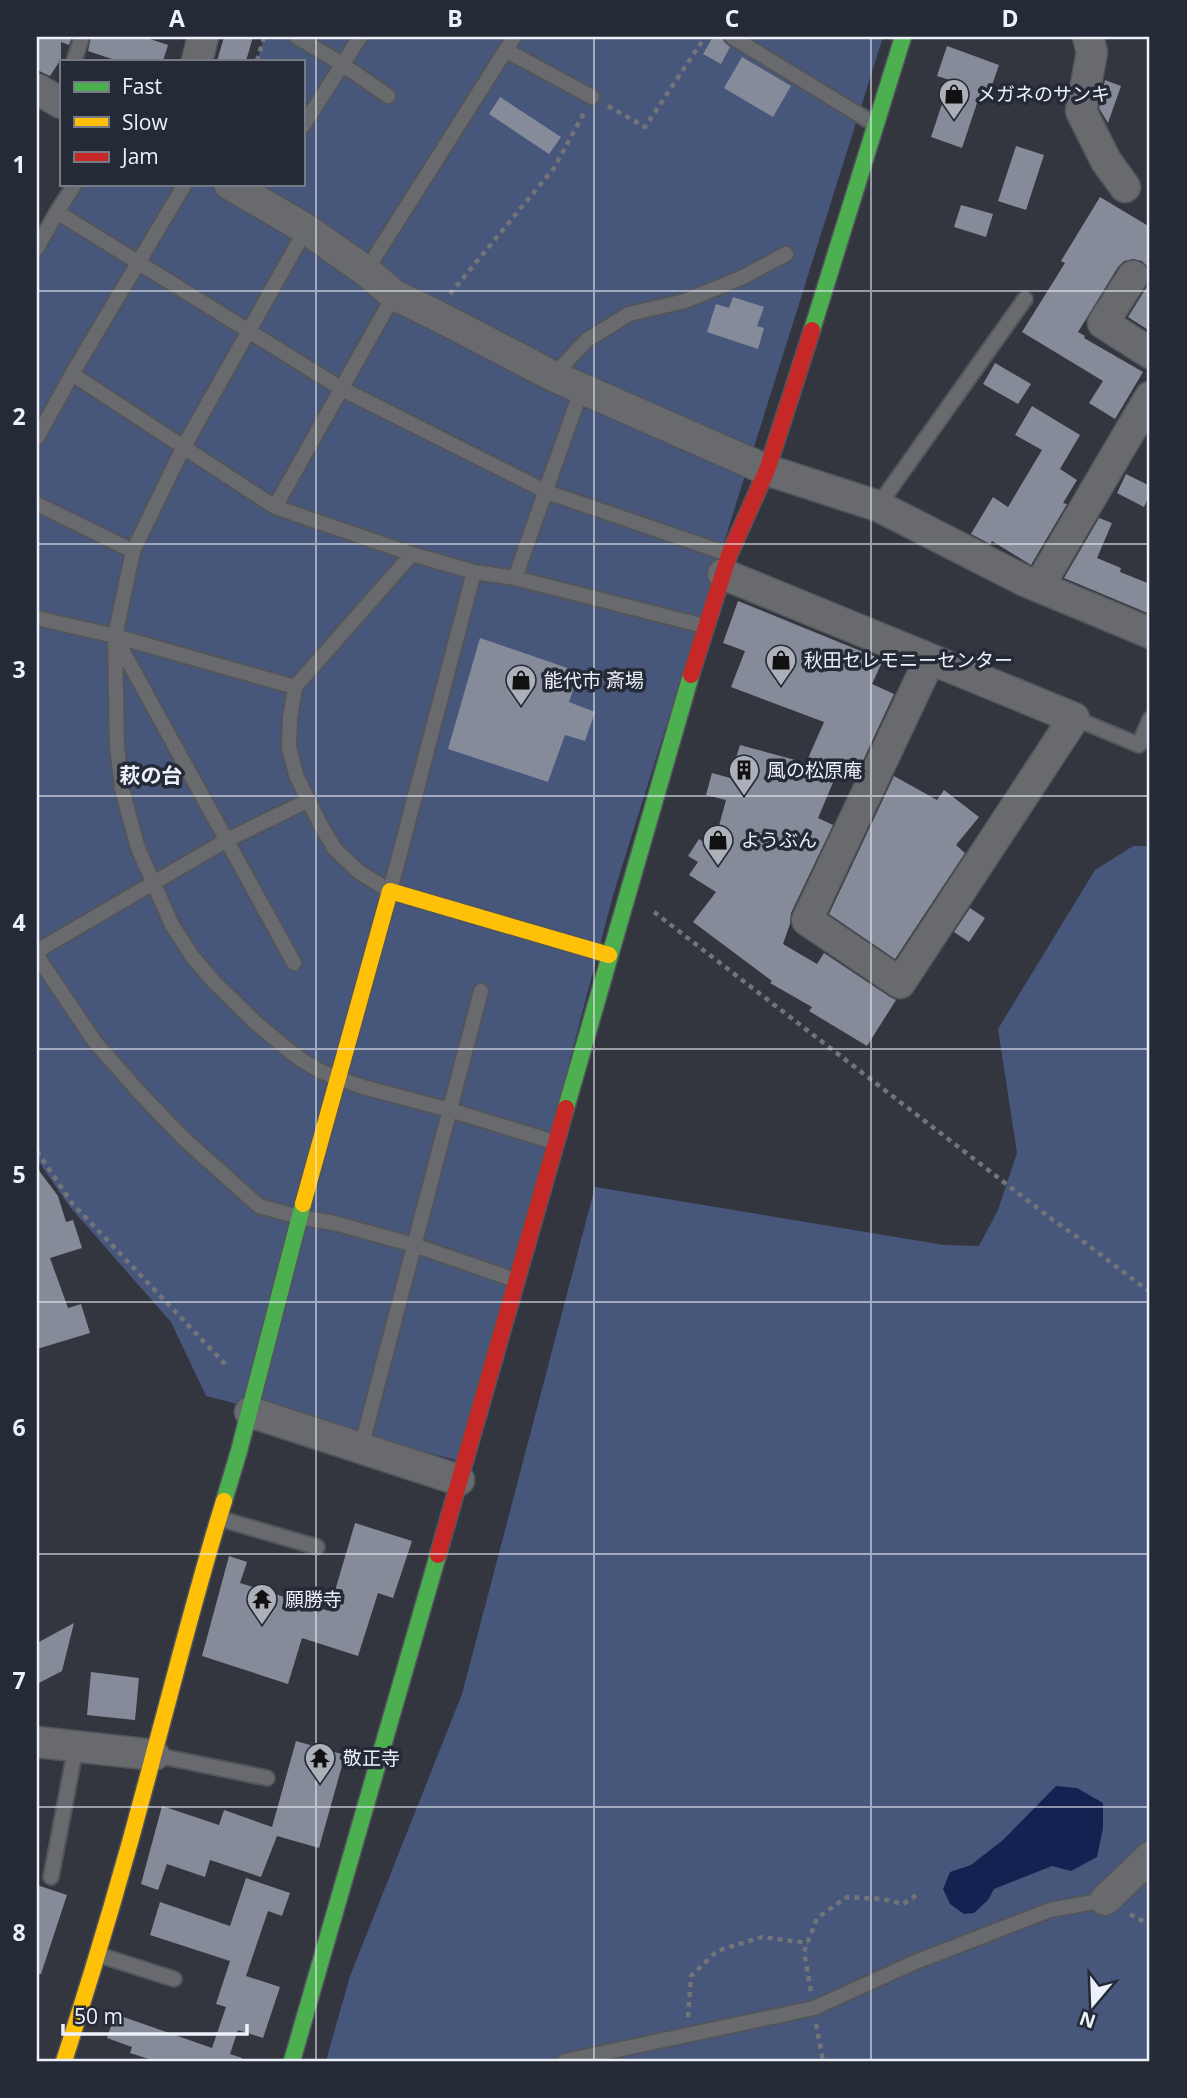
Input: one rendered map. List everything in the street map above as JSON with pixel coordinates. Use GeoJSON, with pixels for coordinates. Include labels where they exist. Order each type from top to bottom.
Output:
{"type":"FeatureCollection","features":[{"type":"Feature","properties":{"kind":"street"},"geometry":{"type":"LineString","coordinates":[[197,60],[203,37]]}},
{"type":"Feature","properties":{"kind":"street"},"geometry":{"type":"LineString","coordinates":[[292,2061],[705,626],[726,564],[767,470],[903,37]]}},
{"type":"Feature","properties":{"kind":"street"},"geometry":{"type":"LineString","coordinates":[[1088,37],[1092,52],[1082,111],[1106,161],[1125,187]]}},
{"type":"Feature","properties":{"kind":"street"},"geometry":{"type":"LineString","coordinates":[[37,89],[60,102]]}},
{"type":"Feature","properties":{"kind":"street"},"geometry":{"type":"LineString","coordinates":[[238,186],[261,191],[306,229],[366,271],[394,295],[553,376],[767,470],[878,506],[1025,581],[1150,633]]}},
{"type":"Feature","properties":{"kind":"street"},"geometry":{"type":"LineString","coordinates":[[1133,276],[1103,323],[1150,353]]}},
{"type":"Feature","properties":{"kind":"street"},"geometry":{"type":"LineString","coordinates":[[1039,586],[1150,397]]}},
{"type":"Feature","properties":{"kind":"street"},"geometry":{"type":"LineString","coordinates":[[726,564],[930,659],[1074,718],[901,983],[807,920],[930,659]]}},
{"type":"Feature","properties":{"kind":"street"},"geometry":{"type":"LineString","coordinates":[[64,2061],[98,1955],[154,1755],[199,1581],[252,1403],[299,1217],[390,891],[609,955]]}},
{"type":"Feature","properties":{"kind":"street"},"geometry":{"type":"LineString","coordinates":[[252,1403],[361,1448],[459,1480]]}},
{"type":"Feature","properties":{"kind":"street"},"geometry":{"type":"LineString","coordinates":[[37,1742],[154,1755]]}},
{"type":"Feature","properties":{"kind":"street"},"geometry":{"type":"LineString","coordinates":[[1105,1900],[1150,1857]]}},
{"type":"Feature","properties":{"kind":"lane"},"geometry":{"type":"LineString","coordinates":[[74,60],[82,37]]}},
{"type":"Feature","properties":{"kind":"lane"},"geometry":{"type":"LineString","coordinates":[[298,37],[388,96]]}},
{"type":"Feature","properties":{"kind":"lane"},"geometry":{"type":"LineString","coordinates":[[304,124],[360,37]]}},
{"type":"Feature","properties":{"kind":"lane"},"geometry":{"type":"LineString","coordinates":[[366,271],[514,37]]}},
{"type":"Feature","properties":{"kind":"lane"},"geometry":{"type":"LineString","coordinates":[[732,37],[877,125]]}},
{"type":"Feature","properties":{"kind":"lane"},"geometry":{"type":"LineString","coordinates":[[507,51],[592,97]]}},
{"type":"Feature","properties":{"kind":"lane"},"geometry":{"type":"LineString","coordinates":[[37,248],[74,186]]}},
{"type":"Feature","properties":{"kind":"lane"},"geometry":{"type":"LineString","coordinates":[[37,438],[184,186]]}},
{"type":"Feature","properties":{"kind":"lane"},"geometry":{"type":"LineString","coordinates":[[57,212],[342,390],[547,492],[726,564]]}},
{"type":"Feature","properties":{"kind":"lane"},"geometry":{"type":"LineString","coordinates":[[306,229],[183,448],[133,551],[115,636],[115,711],[121,788],[138,848],[172,925],[192,956],[214,982],[256,1023],[290,1051],[322,1072],[363,1087],[557,1143]]}},
{"type":"Feature","properties":{"kind":"lane"},"geometry":{"type":"LineString","coordinates":[[553,376],[587,340],[629,314],[685,301],[743,277],[786,254]]}},
{"type":"Feature","properties":{"kind":"lane"},"geometry":{"type":"LineString","coordinates":[[275,507],[394,295]]}},
{"type":"Feature","properties":{"kind":"lane"},"geometry":{"type":"LineString","coordinates":[[878,506],[1025,299]]}},
{"type":"Feature","properties":{"kind":"lane"},"geometry":{"type":"LineString","coordinates":[[72,374],[275,507],[412,554],[474,572],[515,578],[705,626]]}},
{"type":"Feature","properties":{"kind":"lane"},"geometry":{"type":"LineString","coordinates":[[515,578],[582,388]]}},
{"type":"Feature","properties":{"kind":"lane"},"geometry":{"type":"LineString","coordinates":[[37,504],[133,551]]}},
{"type":"Feature","properties":{"kind":"lane"},"geometry":{"type":"LineString","coordinates":[[412,554],[295,687],[290,718],[289,747],[307,802],[335,849],[359,872],[390,891],[474,572]]}},
{"type":"Feature","properties":{"kind":"lane"},"geometry":{"type":"LineString","coordinates":[[37,618],[115,636],[295,687]]}},
{"type":"Feature","properties":{"kind":"lane"},"geometry":{"type":"LineString","coordinates":[[115,636],[294,963]]}},
{"type":"Feature","properties":{"kind":"lane"},"geometry":{"type":"LineString","coordinates":[[1074,718],[1139,745],[1150,719]]}},
{"type":"Feature","properties":{"kind":"lane"},"geometry":{"type":"LineString","coordinates":[[307,802],[227,840],[37,954],[95,1042],[183,1138],[259,1206],[414,1245],[516,1280]]}},
{"type":"Feature","properties":{"kind":"lane"},"geometry":{"type":"LineString","coordinates":[[361,1448],[481,991]]}},
{"type":"Feature","properties":{"kind":"lane"},"geometry":{"type":"LineString","coordinates":[[218,1518],[317,1547]]}},
{"type":"Feature","properties":{"kind":"lane"},"geometry":{"type":"LineString","coordinates":[[51,1877],[76,1746]]}},
{"type":"Feature","properties":{"kind":"lane"},"geometry":{"type":"LineString","coordinates":[[154,1755],[267,1778]]}},
{"type":"Feature","properties":{"kind":"lane"},"geometry":{"type":"LineString","coordinates":[[565,2061],[814,2008],[913,1963],[1050,1910],[1105,1900]]}},
{"type":"Feature","properties":{"kind":"lane"},"geometry":{"type":"LineString","coordinates":[[98,1955],[174,1979]]}},
{"type":"Feature","properties":{"kind":"path"},"geometry":{"type":"LineString","coordinates":[[257,60],[264,37]]}},
{"type":"Feature","properties":{"kind":"path"},"geometry":{"type":"LineString","coordinates":[[434,314],[554,168],[592,97],[645,127],[705,37]]}},
{"type":"Feature","properties":{"kind":"path"},"geometry":{"type":"LineString","coordinates":[[628,892],[1042,1212],[1150,1292]]}},
{"type":"Feature","properties":{"kind":"path"},"geometry":{"type":"LineString","coordinates":[[37,1151],[71,1202],[252,1403]]}},
{"type":"Feature","properties":{"kind":"path"},"geometry":{"type":"LineString","coordinates":[[823,2061],[804,1952],[817,1919],[847,1897],[882,1899],[903,1904],[918,1894]]}},
{"type":"Feature","properties":{"kind":"path"},"geometry":{"type":"LineString","coordinates":[[687,2035],[691,1976],[717,1951],[762,1937],[808,1943]]}},
{"type":"Feature","properties":{"kind":"shaded area"},"geometry":{"type":"Polygon","coordinates":[[[264,37],[883,37],[614,892],[464,1462],[206,1396],[171,1322],[70,1207],[37,1159],[37,233],[66,186],[304,186],[304,60],[257,60],[264,37]]]}},
{"type":"Feature","properties":{"kind":"shaded area"},"geometry":{"type":"Polygon","coordinates":[[[1133,846],[1150,846],[1150,2061],[326,2061],[350,1976],[462,1694],[595,1187],[944,1245],[979,1246],[998,1210],[1017,1153],[998,1029],[1095,870],[1133,846]]]}},
{"type":"Feature","properties":{"kind":"shaded area"},"geometry":{"type":"Polygon","coordinates":[[[1056,1786],[1077,1788],[1103,1803],[1103,1828],[1097,1857],[1071,1871],[1052,1866],[994,1889],[988,1900],[974,1913],[964,1914],[950,1904],[943,1889],[950,1872],[971,1865],[1003,1840],[1056,1786]]]}},
{"type":"Feature","properties":{"kind":"building"},"geometry":{"type":"Polygon","coordinates":[[[37,37],[72,37],[69,45],[61,42],[61,59],[50,76],[37,70],[37,37]]]}},
{"type":"Feature","properties":{"kind":"building"},"geometry":{"type":"Polygon","coordinates":[[[91,37],[144,37],[168,45],[163,60],[115,60],[88,51],[91,37]]]}},
{"type":"Feature","properties":{"kind":"building"},"geometry":{"type":"Polygon","coordinates":[[[224,37],[253,37],[246,60],[217,60],[224,37]]]}},
{"type":"Feature","properties":{"kind":"building"},"geometry":{"type":"Polygon","coordinates":[[[713,37],[722,37],[730,47],[721,64],[703,54],[713,37]]]}},
{"type":"Feature","properties":{"kind":"building"},"geometry":{"type":"Polygon","coordinates":[[[947,46],[999,65],[989,94],[981,91],[962,148],[931,137],[950,80],[937,76],[947,46]]]}},
{"type":"Feature","properties":{"kind":"building"},"geometry":{"type":"Polygon","coordinates":[[[742,57],[791,86],[773,117],[724,88],[742,57]]]}},
{"type":"Feature","properties":{"kind":"building"},"geometry":{"type":"Polygon","coordinates":[[[1105,80],[1121,86],[1108,123],[1099,108],[1105,80]]]}},
{"type":"Feature","properties":{"kind":"building"},"geometry":{"type":"Polygon","coordinates":[[[500,97],[561,137],[549,154],[489,114],[500,97]]]}},
{"type":"Feature","properties":{"kind":"building"},"geometry":{"type":"Polygon","coordinates":[[[1016,146],[1044,155],[1026,210],[998,201],[1016,146]]]}},
{"type":"Feature","properties":{"kind":"building"},"geometry":{"type":"Polygon","coordinates":[[[1100,197],[1150,227],[1150,275],[1148,267],[1142,261],[1124,261],[1078,332],[1143,372],[1115,419],[1089,403],[1103,381],[1022,332],[1065,263],[1061,261],[1100,197]]]}},
{"type":"Feature","properties":{"kind":"building"},"geometry":{"type":"Polygon","coordinates":[[[961,205],[993,214],[986,237],[954,227],[961,205]]]}},
{"type":"Feature","properties":{"kind":"building"},"geometry":{"type":"Polygon","coordinates":[[[1150,278],[1150,331],[1128,317],[1150,278]]]}},
{"type":"Feature","properties":{"kind":"building"},"geometry":{"type":"Polygon","coordinates":[[[733,297],[764,307],[757,326],[764,328],[758,349],[707,332],[716,304],[729,308],[733,297]]]}},
{"type":"Feature","properties":{"kind":"building"},"geometry":{"type":"Polygon","coordinates":[[[995,363],[1031,384],[1018,404],[983,384],[995,363]]]}},
{"type":"Feature","properties":{"kind":"building"},"geometry":{"type":"Polygon","coordinates":[[[1032,406],[1080,435],[1060,469],[1077,480],[1063,503],[1067,504],[1031,565],[992,541],[990,544],[971,534],[993,497],[1008,507],[1042,450],[1015,435],[1032,406]]]}},
{"type":"Feature","properties":{"kind":"building"},"geometry":{"type":"Polygon","coordinates":[[[1126,474],[1150,486],[1150,494],[1144,507],[1117,493],[1126,474]]]}},
{"type":"Feature","properties":{"kind":"building"},"geometry":{"type":"Polygon","coordinates":[[[1099,518],[1112,523],[1097,558],[1121,568],[1120,572],[1150,584],[1150,614],[1064,578],[1099,518]]]}},
{"type":"Feature","properties":{"kind":"building"},"geometry":{"type":"Polygon","coordinates":[[[738,601],[883,660],[872,684],[894,694],[854,780],[837,773],[818,818],[833,825],[791,913],[783,944],[817,964],[824,953],[896,1000],[867,1046],[809,1011],[812,1007],[770,983],[772,981],[693,922],[716,892],[689,875],[698,862],[688,856],[699,839],[713,848],[726,800],[706,795],[712,773],[730,778],[740,745],[806,763],[824,722],[731,687],[745,651],[723,643],[738,601]]]}},
{"type":"Feature","properties":{"kind":"building","name":"能代市 斎場"},"geometry":{"type":"Polygon","coordinates":[[[480,638],[579,672],[569,702],[595,712],[585,741],[565,735],[548,782],[448,749],[480,638]]]}},
{"type":"Feature","properties":{"kind":"building"},"geometry":{"type":"Polygon","coordinates":[[[894,776],[937,800],[944,790],[979,817],[956,845],[965,853],[895,959],[829,914],[894,776]]]}},
{"type":"Feature","properties":{"kind":"building"},"geometry":{"type":"Polygon","coordinates":[[[970,908],[985,918],[969,942],[954,932],[970,908]]]}},
{"type":"Feature","properties":{"kind":"building"},"geometry":{"type":"Polygon","coordinates":[[[37,1168],[58,1196],[66,1222],[73,1220],[82,1248],[50,1258],[68,1308],[81,1304],[90,1333],[37,1349],[37,1168]]]}},
{"type":"Feature","properties":{"kind":"building"},"geometry":{"type":"Polygon","coordinates":[[[355,1523],[412,1541],[393,1598],[378,1593],[358,1656],[302,1638],[288,1684],[202,1656],[229,1556],[247,1562],[240,1583],[329,1611],[355,1523]]]}},
{"type":"Feature","properties":{"kind":"building"},"geometry":{"type":"Polygon","coordinates":[[[74,1623],[62,1671],[37,1684],[37,1643],[74,1623]]]}},
{"type":"Feature","properties":{"kind":"building"},"geometry":{"type":"Polygon","coordinates":[[[91,1672],[139,1678],[135,1720],[87,1715],[91,1672]]]}},
{"type":"Feature","properties":{"kind":"building"},"geometry":{"type":"Polygon","coordinates":[[[296,1741],[345,1755],[319,1848],[277,1836],[261,1877],[210,1860],[205,1877],[167,1864],[158,1890],[141,1884],[162,1806],[219,1825],[224,1810],[272,1827],[296,1741]]]}},
{"type":"Feature","properties":{"kind":"building"},"geometry":{"type":"Polygon","coordinates":[[[246,1878],[290,1893],[282,1916],[268,1911],[246,1976],[280,1987],[263,2038],[238,2030],[230,2054],[242,2058],[242,2061],[155,2061],[130,2053],[132,2047],[107,2038],[115,2014],[212,2048],[226,2007],[216,2004],[230,1961],[150,1935],[160,1902],[230,1926],[246,1878]]]}},
{"type":"Feature","properties":{"kind":"building"},"geometry":{"type":"Polygon","coordinates":[[[37,1885],[67,1895],[41,1974],[37,1974],[37,1885]]]}},
{"type":"Feature","properties":{"kind":"traffic: fast"},"geometry":{"type":"LineString","coordinates":[[812,330],[903,37]]}},
{"type":"Feature","properties":{"kind":"traffic: fast"},"geometry":{"type":"LineString","coordinates":[[566,1108],[691,675]]}},
{"type":"Feature","properties":{"kind":"traffic: fast"},"geometry":{"type":"LineString","coordinates":[[224,1501],[303,1204]]}},
{"type":"Feature","properties":{"kind":"traffic: fast"},"geometry":{"type":"LineString","coordinates":[[292,2061],[438,1555]]}},
{"type":"Feature","properties":{"kind":"traffic: slow"},"geometry":{"type":"LineString","coordinates":[[303,1204],[390,891],[609,955]]}},
{"type":"Feature","properties":{"kind":"traffic: slow"},"geometry":{"type":"LineString","coordinates":[[64,2061],[100,1946],[224,1501]]}},
{"type":"Feature","properties":{"kind":"traffic: jam"},"geometry":{"type":"LineString","coordinates":[[691,675],[729,555],[767,470],[812,330]]}},
{"type":"Feature","properties":{"kind":"traffic: jam"},"geometry":{"type":"LineString","coordinates":[[438,1555],[566,1108]]}},
{"type":"Feature","properties":{"kind":"place","name":"メガネのサンキ"},"geometry":{"type":"Point","coordinates":[954,121]}},
{"type":"Feature","properties":{"kind":"place","name":"秋田セレモニーセンター"},"geometry":{"type":"Point","coordinates":[781,687]}},
{"type":"Feature","properties":{"kind":"place","name":"能代市 斎場"},"geometry":{"type":"Point","coordinates":[521,707]}},
{"type":"Feature","properties":{"kind":"place","name":"風の松原庵"},"geometry":{"type":"Point","coordinates":[744,797]}},
{"type":"Feature","properties":{"kind":"place","name":"ようぶん"},"geometry":{"type":"Point","coordinates":[718,867]}},
{"type":"Feature","properties":{"kind":"place","name":"願勝寺"},"geometry":{"type":"Point","coordinates":[262,1626]}},
{"type":"Feature","properties":{"kind":"place","name":"敬正寺"},"geometry":{"type":"Point","coordinates":[320,1785]}},
{"type":"Feature","properties":{"kind":"district","name":"萩の台"},"geometry":{"type":"Point","coordinates":[151,776]}}]}
